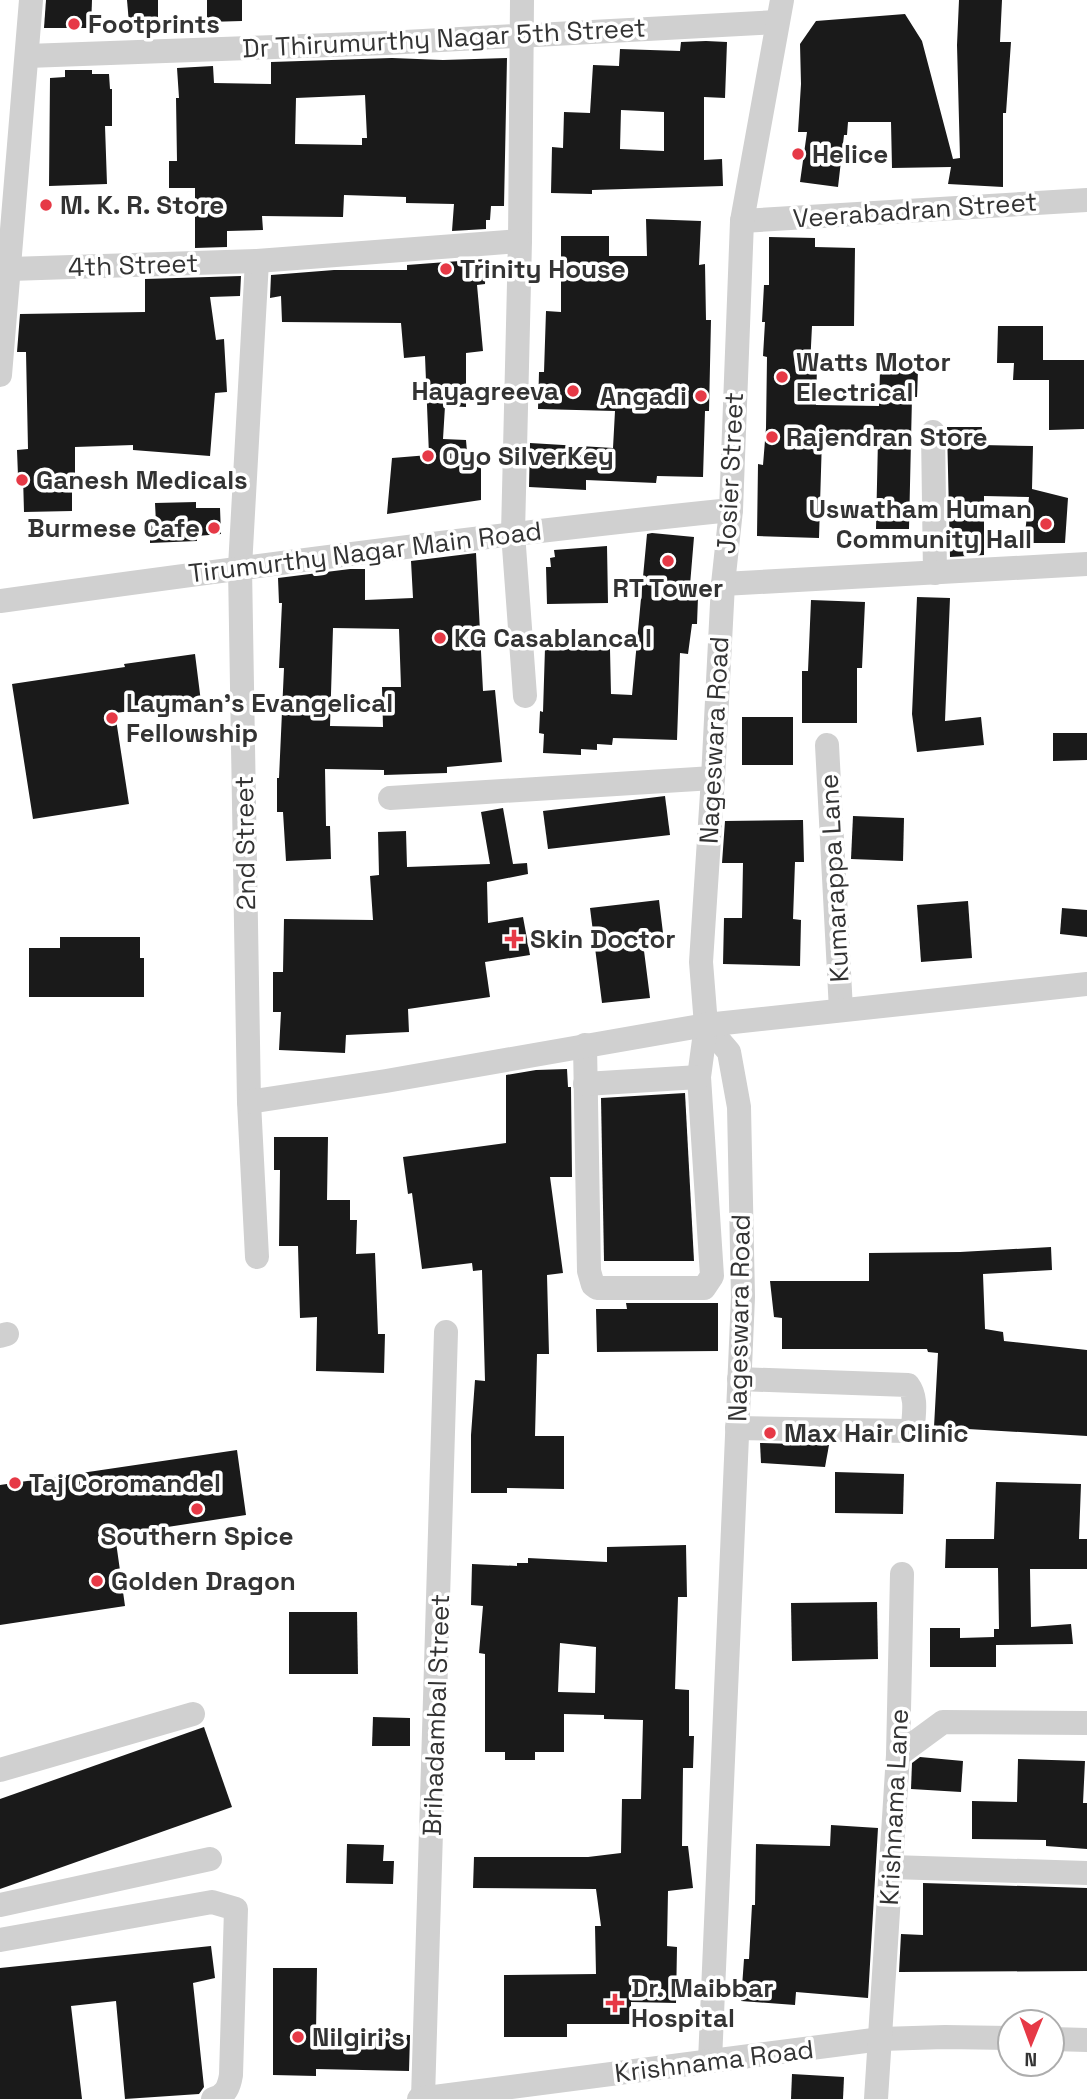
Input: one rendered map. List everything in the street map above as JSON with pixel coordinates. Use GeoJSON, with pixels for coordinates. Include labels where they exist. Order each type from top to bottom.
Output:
{"type":"FeatureCollection","features":[{"type":"Feature","properties":{"kind":"street"},"geometry":{"type":"LineString","coordinates":[[0,374],[31,0]]}},
{"type":"Feature","properties":{"kind":"street"},"geometry":{"type":"LineString","coordinates":[[522,0],[513,533],[525,696]]}},
{"type":"Feature","properties":{"kind":"street","name":"Dr Thirumurthy Nagar 5th Street"},"geometry":{"type":"LineString","coordinates":[[27,56],[386,43],[780,11]]}},
{"type":"Feature","properties":{"kind":"street","name":"Josier Street"},"geometry":{"type":"LineString","coordinates":[[780,11],[742,221],[731,510],[723,584],[1087,564]]}},
{"type":"Feature","properties":{"kind":"street","name":"Veerabadran Street"},"geometry":{"type":"LineString","coordinates":[[742,221],[1087,200]]}},
{"type":"Feature","properties":{"kind":"street","name":"4th Street"},"geometry":{"type":"LineString","coordinates":[[10,268],[257,261],[520,241]]}},
{"type":"Feature","properties":{"kind":"street","name":"2nd Street"},"geometry":{"type":"LineString","coordinates":[[257,261],[240,567],[249,1102],[257,1257]]}},
{"type":"Feature","properties":{"kind":"street"},"geometry":{"type":"LineString","coordinates":[[933,432],[934,573]]}},
{"type":"Feature","properties":{"kind":"street","name":"Tirumurthy Nagar Main Road"},"geometry":{"type":"LineString","coordinates":[[0,601],[240,567],[513,533],[731,510]]}},
{"type":"Feature","properties":{"kind":"street","name":"Nageswara Road"},"geometry":{"type":"LineString","coordinates":[[710,2061],[743,1297],[739,1107],[729,1052],[706,1025],[701,962],[723,584]]}},
{"type":"Feature","properties":{"kind":"street","name":"Kumarappa Lane"},"geometry":{"type":"LineString","coordinates":[[827,745],[841,1010]]}},
{"type":"Feature","properties":{"kind":"street"},"geometry":{"type":"LineString","coordinates":[[390,798],[713,778]]}},
{"type":"Feature","properties":{"kind":"street","name":"Kumarappa Lane"},"geometry":{"type":"LineString","coordinates":[[249,1102],[386,1082],[706,1025],[1087,984]]}},
{"type":"Feature","properties":{"kind":"street"},"geometry":{"type":"LineString","coordinates":[[584,1045],[589,1271],[593,1285],[597,1288],[704,1288],[712,1276],[699,1077],[706,1025]]}},
{"type":"Feature","properties":{"kind":"street"},"geometry":{"type":"LineString","coordinates":[[585,1084],[699,1077]]}},
{"type":"Feature","properties":{"kind":"street","name":"Brihadambal Street"},"geometry":{"type":"LineString","coordinates":[[421,2099],[446,1332]]}},
{"type":"Feature","properties":{"kind":"street"},"geometry":{"type":"LineString","coordinates":[[737,1428],[907,1431],[913,1427],[914,1416],[914,1393],[908,1385],[738,1379]]}},
{"type":"Feature","properties":{"kind":"street","name":"Krishnama Lane"},"geometry":{"type":"LineString","coordinates":[[876,2099],[898,1755],[902,1574]]}},
{"type":"Feature","properties":{"kind":"street"},"geometry":{"type":"LineString","coordinates":[[0,1770],[193,1714]]}},
{"type":"Feature","properties":{"kind":"street"},"geometry":{"type":"LineString","coordinates":[[898,1755],[943,1722],[1087,1723]]}},
{"type":"Feature","properties":{"kind":"street"},"geometry":{"type":"LineString","coordinates":[[0,1905],[210,1859]]}},
{"type":"Feature","properties":{"kind":"street"},"geometry":{"type":"LineString","coordinates":[[891,1867],[1087,1873]]}},
{"type":"Feature","properties":{"kind":"street"},"geometry":{"type":"LineString","coordinates":[[0,1940],[212,1902],[236,1909],[231,2075],[229,2087],[220,2097],[213,2099]]}},
{"type":"Feature","properties":{"kind":"street","name":"Krishnama Road"},"geometry":{"type":"LineString","coordinates":[[421,2099],[881,2039],[945,2036],[996,2038]]}},
{"type":"Feature","properties":{"kind":"street"},"geometry":{"type":"LineString","coordinates":[[1066,2039],[1087,2040]]}},
{"type":"Feature","properties":{"kind":"building"},"geometry":{"type":"Polygon","coordinates":[[[46,0],[92,0],[91,28],[44,28],[46,0]]]}},
{"type":"Feature","properties":{"kind":"building"},"geometry":{"type":"Polygon","coordinates":[[[127,0],[158,0],[158,22],[129,23],[127,0]]]}},
{"type":"Feature","properties":{"kind":"building"},"geometry":{"type":"Polygon","coordinates":[[[207,0],[242,0],[242,21],[207,22],[207,0]]]}},
{"type":"Feature","properties":{"kind":"building"},"geometry":{"type":"Polygon","coordinates":[[[959,0],[1002,0],[1000,42],[1011,42],[1006,113],[1003,113],[1003,187],[948,184],[951,167],[892,168],[891,122],[848,122],[838,187],[800,182],[807,132],[798,132],[800,44],[816,21],[905,14],[922,41],[953,159],[960,158],[957,45],[959,0]]]}},
{"type":"Feature","properties":{"kind":"building"},"geometry":{"type":"Polygon","coordinates":[[[681,42],[727,42],[725,98],[704,97],[704,160],[722,159],[723,186],[592,190],[592,194],[551,193],[552,147],[563,148],[564,112],[590,113],[593,65],[619,66],[620,49],[680,51],[681,42]],[[621,110],[620,149],[664,151],[664,112],[621,110]]]}},
{"type":"Feature","properties":{"kind":"building"},"geometry":{"type":"Polygon","coordinates":[[[507,58],[504,206],[491,206],[486,229],[452,231],[454,204],[406,203],[406,197],[344,195],[343,217],[262,216],[263,230],[227,231],[227,247],[195,248],[195,188],[169,188],[169,161],[177,161],[177,68],[213,66],[214,83],[271,84],[271,62],[507,58]],[[365,95],[296,98],[295,144],[362,145],[362,138],[367,138],[365,95]]]}},
{"type":"Feature","properties":{"kind":"building"},"geometry":{"type":"Polygon","coordinates":[[[65,70],[92,70],[92,74],[109,74],[112,89],[112,126],[105,126],[107,184],[49,186],[50,78],[65,77],[65,70]]]}},
{"type":"Feature","properties":{"kind":"building"},"geometry":{"type":"Polygon","coordinates":[[[646,219],[701,221],[699,265],[705,264],[706,320],[711,320],[709,411],[705,411],[703,477],[657,476],[656,483],[586,480],[586,490],[529,487],[530,443],[613,448],[615,411],[538,409],[539,372],[544,372],[546,311],[561,312],[561,236],[609,236],[609,256],[647,256],[646,219]]]}},
{"type":"Feature","properties":{"kind":"building"},"geometry":{"type":"Polygon","coordinates":[[[769,237],[815,238],[815,247],[855,248],[854,326],[812,326],[810,366],[817,366],[816,405],[879,406],[880,370],[918,370],[917,397],[912,397],[909,529],[876,529],[878,439],[822,438],[819,538],[757,536],[758,464],[763,465],[766,428],[767,357],[763,356],[765,322],[762,322],[764,285],[769,285],[769,237]]]}},
{"type":"Feature","properties":{"kind":"building"},"geometry":{"type":"Polygon","coordinates":[[[486,259],[485,284],[477,285],[483,351],[466,353],[466,407],[445,406],[443,439],[466,440],[467,452],[481,451],[481,500],[387,514],[392,458],[429,455],[425,356],[404,358],[401,323],[282,322],[281,296],[270,298],[271,275],[334,270],[407,270],[407,265],[486,259]]]}},
{"type":"Feature","properties":{"kind":"building"},"geometry":{"type":"Polygon","coordinates":[[[241,276],[240,296],[210,297],[216,340],[224,339],[227,392],[215,393],[210,456],[133,450],[133,445],[75,447],[72,511],[24,512],[23,476],[18,476],[17,450],[28,449],[26,352],[17,352],[20,314],[145,312],[145,279],[241,276]]]}},
{"type":"Feature","properties":{"kind":"building"},"geometry":{"type":"Polygon","coordinates":[[[998,326],[1043,326],[1043,360],[1084,360],[1084,429],[1049,430],[1049,380],[1013,380],[1014,363],[997,363],[998,326]]]}},
{"type":"Feature","properties":{"kind":"building"},"geometry":{"type":"Polygon","coordinates":[[[947,427],[982,427],[981,445],[1033,446],[1032,489],[1068,498],[1065,543],[1024,543],[1029,497],[984,496],[984,555],[950,557],[947,427]]]}},
{"type":"Feature","properties":{"kind":"building"},"geometry":{"type":"Polygon","coordinates":[[[196,502],[196,508],[220,508],[221,534],[197,536],[197,541],[150,543],[150,523],[156,523],[155,503],[196,502]]]}},
{"type":"Feature","properties":{"kind":"building"},"geometry":{"type":"Polygon","coordinates":[[[647,534],[694,537],[689,597],[698,597],[697,624],[692,624],[688,654],[680,653],[677,740],[613,738],[612,745],[597,744],[597,750],[581,749],[581,755],[543,753],[544,734],[539,733],[540,711],[543,712],[545,648],[610,649],[611,694],[632,695],[647,534]]]}},
{"type":"Feature","properties":{"kind":"building"},"geometry":{"type":"Polygon","coordinates":[[[607,546],[608,603],[547,604],[546,567],[551,567],[550,558],[555,557],[554,550],[607,546]]]}},
{"type":"Feature","properties":{"kind":"building"},"geometry":{"type":"Polygon","coordinates":[[[476,553],[483,691],[495,690],[502,762],[447,767],[447,773],[384,775],[384,770],[325,769],[326,826],[330,826],[331,859],[286,861],[283,812],[277,812],[284,668],[279,668],[282,603],[279,603],[278,578],[365,569],[365,600],[413,598],[411,561],[476,553]],[[333,628],[330,726],[383,727],[382,687],[401,687],[399,629],[333,628]]]}},
{"type":"Feature","properties":{"kind":"building"},"geometry":{"type":"Polygon","coordinates":[[[917,597],[950,598],[945,721],[981,717],[984,745],[917,752],[912,714],[917,597]]]}},
{"type":"Feature","properties":{"kind":"building"},"geometry":{"type":"Polygon","coordinates":[[[811,600],[865,602],[862,668],[857,668],[857,723],[802,723],[802,671],[808,671],[811,600]]]}},
{"type":"Feature","properties":{"kind":"building"},"geometry":{"type":"Polygon","coordinates":[[[195,654],[201,702],[115,713],[129,804],[33,819],[12,684],[195,654]]]}},
{"type":"Feature","properties":{"kind":"building"},"geometry":{"type":"Polygon","coordinates":[[[742,717],[793,717],[793,765],[742,765],[742,717]]]}},
{"type":"Feature","properties":{"kind":"building"},"geometry":{"type":"Polygon","coordinates":[[[1053,733],[1087,733],[1087,760],[1053,761],[1053,733]]]}},
{"type":"Feature","properties":{"kind":"building"},"geometry":{"type":"Polygon","coordinates":[[[665,796],[670,835],[548,849],[543,811],[665,796]]]}},
{"type":"Feature","properties":{"kind":"building"},"geometry":{"type":"Polygon","coordinates":[[[503,808],[513,864],[527,863],[528,874],[487,882],[488,923],[523,917],[530,955],[485,962],[490,997],[408,1009],[409,1032],[346,1035],[345,1053],[279,1050],[281,1012],[273,1012],[273,972],[283,972],[284,919],[373,920],[370,876],[379,875],[378,832],[406,831],[407,867],[490,864],[481,812],[503,808]]]}},
{"type":"Feature","properties":{"kind":"building"},"geometry":{"type":"Polygon","coordinates":[[[853,816],[904,818],[903,861],[851,859],[853,816]]]}},
{"type":"Feature","properties":{"kind":"building"},"geometry":{"type":"Polygon","coordinates":[[[803,820],[804,862],[795,862],[793,919],[801,920],[800,966],[723,964],[724,918],[742,918],[743,863],[722,863],[725,821],[803,820]]]}},
{"type":"Feature","properties":{"kind":"building"},"geometry":{"type":"Polygon","coordinates":[[[659,900],[663,933],[642,935],[650,998],[602,1003],[590,908],[659,900]]]}},
{"type":"Feature","properties":{"kind":"building"},"geometry":{"type":"Polygon","coordinates":[[[968,901],[972,958],[921,962],[917,905],[968,901]]]}},
{"type":"Feature","properties":{"kind":"building"},"geometry":{"type":"Polygon","coordinates":[[[1062,908],[1087,910],[1087,937],[1060,934],[1062,908]]]}},
{"type":"Feature","properties":{"kind":"building"},"geometry":{"type":"Polygon","coordinates":[[[60,937],[140,937],[140,958],[144,958],[144,997],[29,997],[29,948],[60,948],[60,937]]]}},
{"type":"Feature","properties":{"kind":"building"},"geometry":{"type":"Polygon","coordinates":[[[567,1069],[568,1087],[571,1087],[572,1177],[550,1177],[563,1273],[547,1275],[549,1354],[537,1354],[535,1436],[564,1436],[564,1489],[507,1488],[507,1493],[471,1493],[475,1380],[485,1381],[482,1270],[473,1271],[472,1263],[422,1269],[412,1193],[408,1194],[403,1157],[506,1143],[506,1075],[567,1069]]]}},
{"type":"Feature","properties":{"kind":"building"},"geometry":{"type":"Polygon","coordinates":[[[685,1093],[694,1261],[604,1261],[601,1098],[685,1093]]]}},
{"type":"Feature","properties":{"kind":"building"},"geometry":{"type":"Polygon","coordinates":[[[274,1137],[328,1137],[327,1200],[350,1200],[350,1220],[357,1220],[356,1254],[375,1253],[378,1334],[385,1334],[384,1373],[316,1371],[317,1317],[300,1318],[298,1246],[279,1246],[280,1170],[274,1170],[274,1137]]]}},
{"type":"Feature","properties":{"kind":"building"},"geometry":{"type":"Polygon","coordinates":[[[1051,1247],[1052,1270],[983,1274],[985,1329],[1003,1332],[1004,1341],[1087,1350],[1087,1436],[934,1427],[938,1353],[928,1352],[927,1349],[782,1349],[782,1318],[774,1317],[770,1281],[869,1281],[869,1253],[1051,1247]]]}},
{"type":"Feature","properties":{"kind":"building"},"geometry":{"type":"Polygon","coordinates":[[[626,1303],[718,1303],[718,1351],[597,1352],[596,1309],[627,1309],[626,1303]]]}},
{"type":"Feature","properties":{"kind":"building"},"geometry":{"type":"Polygon","coordinates":[[[760,1443],[829,1445],[825,1467],[761,1463],[760,1443]]]}},
{"type":"Feature","properties":{"kind":"building"},"geometry":{"type":"Polygon","coordinates":[[[237,1450],[246,1515],[115,1535],[125,1606],[0,1625],[0,1485],[237,1450]]]}},
{"type":"Feature","properties":{"kind":"building"},"geometry":{"type":"Polygon","coordinates":[[[835,1472],[904,1474],[903,1514],[835,1513],[835,1472]]]}},
{"type":"Feature","properties":{"kind":"building"},"geometry":{"type":"Polygon","coordinates":[[[996,1482],[1081,1484],[1079,1539],[1087,1539],[1087,1569],[1030,1569],[1031,1627],[1071,1624],[1073,1644],[996,1645],[996,1667],[930,1667],[930,1628],[960,1628],[960,1638],[994,1637],[994,1629],[999,1629],[998,1568],[945,1568],[946,1539],[994,1539],[996,1482]]]}},
{"type":"Feature","properties":{"kind":"building"},"geometry":{"type":"Polygon","coordinates":[[[686,1545],[687,1597],[678,1597],[675,1689],[689,1690],[689,1736],[694,1736],[693,1768],[683,1768],[682,1846],[688,1846],[693,1888],[668,1891],[667,1946],[677,1947],[676,2003],[631,2002],[631,2024],[567,2024],[567,2037],[504,2037],[504,1975],[596,1974],[595,1926],[601,1926],[596,1889],[473,1888],[474,1857],[588,1857],[621,1853],[622,1799],[641,1799],[643,1720],[564,1714],[564,1752],[535,1752],[535,1760],[505,1760],[505,1752],[485,1752],[485,1654],[479,1653],[483,1606],[471,1605],[472,1564],[517,1566],[517,1563],[528,1563],[528,1558],[607,1562],[607,1547],[686,1545]],[[560,1643],[558,1692],[595,1693],[596,1647],[560,1643]]]}},
{"type":"Feature","properties":{"kind":"building"},"geometry":{"type":"Polygon","coordinates":[[[877,1602],[878,1659],[792,1661],[791,1603],[877,1602]]]}},
{"type":"Feature","properties":{"kind":"building"},"geometry":{"type":"Polygon","coordinates":[[[289,1612],[357,1612],[358,1674],[289,1674],[289,1612]]]}},
{"type":"Feature","properties":{"kind":"building"},"geometry":{"type":"Polygon","coordinates":[[[373,1717],[410,1718],[410,1746],[372,1746],[373,1717]]]}},
{"type":"Feature","properties":{"kind":"building"},"geometry":{"type":"Polygon","coordinates":[[[204,1727],[232,1807],[0,1889],[0,1799],[204,1727]]]}},
{"type":"Feature","properties":{"kind":"building"},"geometry":{"type":"Polygon","coordinates":[[[920,1757],[963,1761],[961,1792],[911,1789],[912,1763],[920,1757]]]}},
{"type":"Feature","properties":{"kind":"building"},"geometry":{"type":"Polygon","coordinates":[[[1018,1759],[1085,1761],[1083,1803],[1087,1803],[1087,1849],[1046,1846],[1046,1840],[972,1839],[972,1801],[1017,1802],[1018,1759]]]}},
{"type":"Feature","properties":{"kind":"building"},"geometry":{"type":"Polygon","coordinates":[[[831,1825],[878,1828],[868,1998],[796,1992],[795,2005],[741,2001],[744,1959],[749,1959],[752,1905],[755,1905],[756,1844],[830,1846],[831,1825]]]}},
{"type":"Feature","properties":{"kind":"building"},"geometry":{"type":"Polygon","coordinates":[[[347,1844],[384,1845],[383,1861],[394,1861],[393,1884],[346,1883],[347,1844]]]}},
{"type":"Feature","properties":{"kind":"building"},"geometry":{"type":"Polygon","coordinates":[[[923,1883],[1087,1888],[1087,1971],[899,1972],[901,1934],[923,1935],[923,1883]]]}},
{"type":"Feature","properties":{"kind":"building"},"geometry":{"type":"Polygon","coordinates":[[[211,1946],[215,1978],[193,1983],[204,2087],[199,2094],[125,2099],[116,2001],[71,2006],[82,2099],[0,2099],[0,1968],[211,1946]]]}},
{"type":"Feature","properties":{"kind":"building"},"geometry":{"type":"Polygon","coordinates":[[[273,1968],[317,1968],[316,2033],[410,2035],[409,2071],[316,2069],[316,2076],[273,2075],[273,1968]]]}},
{"type":"Feature","properties":{"kind":"building"},"geometry":{"type":"Polygon","coordinates":[[[792,2074],[844,2077],[843,2099],[791,2099],[792,2074]]]}},
{"type":"Feature","properties":{"kind":"place","name":"Footprints"},"geometry":{"type":"Point","coordinates":[74,24]}},
{"type":"Feature","properties":{"kind":"place","name":"Helice"},"geometry":{"type":"Point","coordinates":[798,154]}},
{"type":"Feature","properties":{"kind":"place","name":"M. K. R. Store"},"geometry":{"type":"Point","coordinates":[46,205]}},
{"type":"Feature","properties":{"kind":"place","name":"Trinity House"},"geometry":{"type":"Point","coordinates":[446,269]}},
{"type":"Feature","properties":{"kind":"place","name":"Watts Motor Electrical"},"geometry":{"type":"Point","coordinates":[782,377]}},
{"type":"Feature","properties":{"kind":"place","name":"Hayagreeva"},"geometry":{"type":"Point","coordinates":[573,391]}},
{"type":"Feature","properties":{"kind":"place","name":"Angadi"},"geometry":{"type":"Point","coordinates":[701,396]}},
{"type":"Feature","properties":{"kind":"place","name":"Rajendran Store"},"geometry":{"type":"Point","coordinates":[772,437]}},
{"type":"Feature","properties":{"kind":"place","name":"Oyo SilverKey"},"geometry":{"type":"Point","coordinates":[428,456]}},
{"type":"Feature","properties":{"kind":"place","name":"Ganesh Medicals"},"geometry":{"type":"Point","coordinates":[22,480]}},
{"type":"Feature","properties":{"kind":"place","name":"Uswatham Human Community Hall"},"geometry":{"type":"Point","coordinates":[1046,524]}},
{"type":"Feature","properties":{"kind":"place","name":"Burmese Cafe"},"geometry":{"type":"Point","coordinates":[214,528]}},
{"type":"Feature","properties":{"kind":"place","name":"RT Tower"},"geometry":{"type":"Point","coordinates":[668,561]}},
{"type":"Feature","properties":{"kind":"place","name":"KG Casablanca I"},"geometry":{"type":"Point","coordinates":[440,638]}},
{"type":"Feature","properties":{"kind":"place","name":"Layman's Evangelical Fellowship"},"geometry":{"type":"Point","coordinates":[112,718]}},
{"type":"Feature","properties":{"kind":"place","name":"Skin Doctor"},"geometry":{"type":"Point","coordinates":[514,939]}},
{"type":"Feature","properties":{"kind":"place","name":"Max Hair Clinic"},"geometry":{"type":"Point","coordinates":[770,1433]}},
{"type":"Feature","properties":{"kind":"place","name":"Taj Coromandel"},"geometry":{"type":"Point","coordinates":[15,1483]}},
{"type":"Feature","properties":{"kind":"place","name":"Southern Spice"},"geometry":{"type":"Point","coordinates":[197,1509]}},
{"type":"Feature","properties":{"kind":"place","name":"Golden Dragon"},"geometry":{"type":"Point","coordinates":[97,1581]}},
{"type":"Feature","properties":{"kind":"place","name":"Dr. Maibbar Hospital"},"geometry":{"type":"Point","coordinates":[615,2003]}},
{"type":"Feature","properties":{"kind":"place","name":"Nilgiri's"},"geometry":{"type":"Point","coordinates":[298,2037]}}]}
